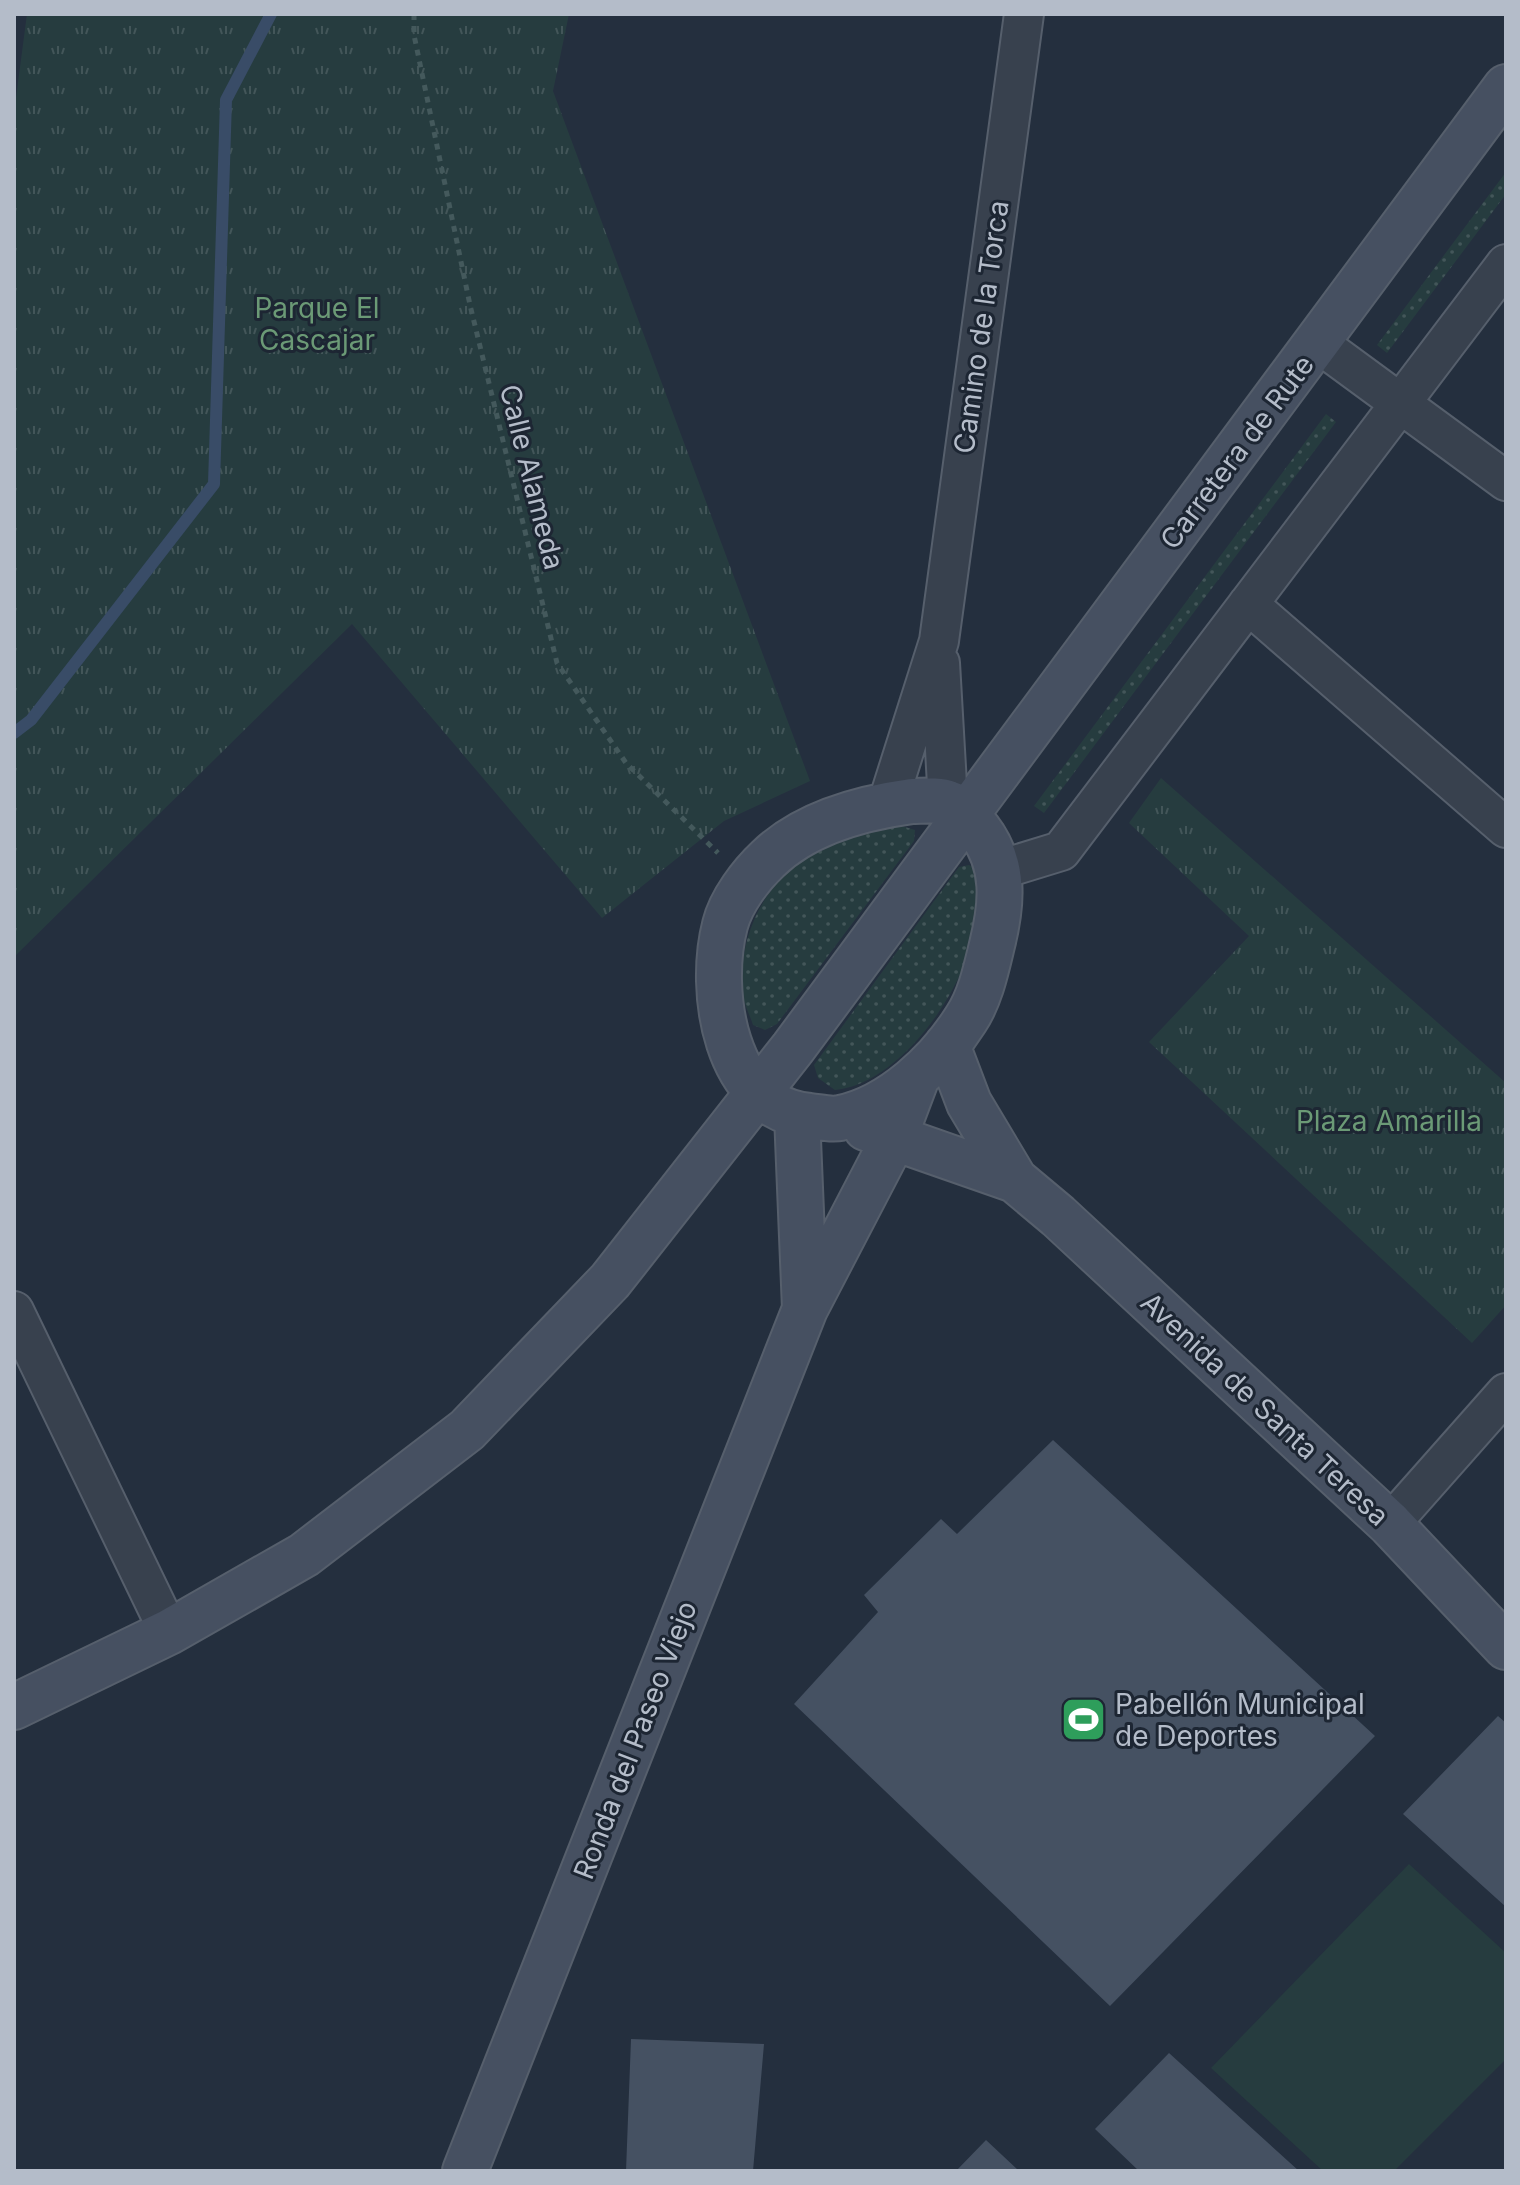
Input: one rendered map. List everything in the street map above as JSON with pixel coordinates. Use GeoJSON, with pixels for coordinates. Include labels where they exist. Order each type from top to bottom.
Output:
{"type":"FeatureCollection","features":[{"type":"Feature","properties":{"kind":"street","name":"Camino de la Torca"},"geometry":{"type":"LineString","coordinates":[[887,805],[939,641],[1024,14]]}},
{"type":"Feature","properties":{"kind":"street","name":"Carretera de Rute"},"geometry":{"type":"LineString","coordinates":[[14,1707],[169,1632],[304,1555],[389,1494],[467,1430],[610,1281],[760,1091],[957,809],[1318,343],[1506,87]]}},
{"type":"Feature","properties":{"kind":"street"},"geometry":{"type":"LineString","coordinates":[[999,870],[1061,851],[1506,264]]}},
{"type":"Feature","properties":{"kind":"street"},"geometry":{"type":"LineString","coordinates":[[1318,343],[1402,401],[1506,481]]}},
{"type":"Feature","properties":{"kind":"street"},"geometry":{"type":"LineString","coordinates":[[1248,604],[1506,828]]}},
{"type":"Feature","properties":{"kind":"street","name":"Camino de la Torca"},"geometry":{"type":"LineString","coordinates":[[939,641],[957,809]]}},
{"type":"Feature","properties":{"kind":"street","name":"Avenida de Santa Teresa"},"geometry":{"type":"LineString","coordinates":[[957,809],[912,801],[847,814],[808,831],[769,857],[748,881],[726,921],[717,964],[727,1047],[745,1076],[760,1091],[818,1117],[894,1138],[1015,1180]]}},
{"type":"Feature","properties":{"kind":"street"},"geometry":{"type":"LineString","coordinates":[[818,1117],[876,1106],[917,1077],[967,1018],[984,978],[1001,899],[999,870],[990,844],[957,809]]}},
{"type":"Feature","properties":{"kind":"street","name":"Avenida de Santa Teresa"},"geometry":{"type":"LineString","coordinates":[[947,1045],[969,1103],[1015,1180],[1067,1224],[1390,1524],[1506,1647]]}},
{"type":"Feature","properties":{"kind":"street","name":"Ronda del Paseo Viejo"},"geometry":{"type":"LineString","coordinates":[[465,2171],[805,1309],[894,1138],[917,1077]]}},
{"type":"Feature","properties":{"kind":"street","name":"Ronda del Paseo Viejo"},"geometry":{"type":"LineString","coordinates":[[805,1309],[818,1117]]}},
{"type":"Feature","properties":{"kind":"street"},"geometry":{"type":"LineString","coordinates":[[14,1311],[169,1632]]}},
{"type":"Feature","properties":{"kind":"street"},"geometry":{"type":"LineString","coordinates":[[1390,1524],[1506,1393]]}},
{"type":"Feature","properties":{"kind":"path","name":"Calle Alameda"},"geometry":{"type":"LineString","coordinates":[[414,14],[414,35],[470,305],[557,663],[626,763],[748,881]]}},
{"type":"Feature","properties":{"kind":"green space","name":"Parque El Cascajar"},"geometry":{"type":"Polygon","coordinates":[[[27,14],[569,14],[553,91],[810,781],[724,821],[602,918],[352,624],[14,957],[14,113],[27,14]]]}},
{"type":"Feature","properties":{"kind":"green space"},"geometry":{"type":"Polygon","coordinates":[[[1506,172],[1506,194],[1387,353],[1377,345],[1506,172]]]}},
{"type":"Feature","properties":{"kind":"green space"},"geometry":{"type":"Polygon","coordinates":[[[1326,414],[1336,422],[1044,813],[1034,806],[1326,414]]]}},
{"type":"Feature","properties":{"kind":"green space","name":"Plaza Amarilla"},"geometry":{"type":"Polygon","coordinates":[[[1161,778],[1506,1083],[1506,1305],[1472,1343],[1149,1042],[1249,936],[1129,823],[1161,778]]]}},
{"type":"Feature","properties":{"kind":"green space"},"geometry":{"type":"Polygon","coordinates":[[[895,824],[915,830],[914,841],[777,1024],[765,1030],[753,1025],[743,995],[744,955],[748,935],[766,898],[792,868],[809,857],[840,842],[895,824]]]}},
{"type":"Feature","properties":{"kind":"green space"},"geometry":{"type":"Polygon","coordinates":[[[969,865],[977,869],[980,900],[975,934],[962,970],[944,1005],[920,1037],[893,1063],[864,1082],[835,1090],[818,1078],[814,1065],[959,867],[969,865]]]}},
{"type":"Feature","properties":{"kind":"green space"},"geometry":{"type":"Polygon","coordinates":[[[1409,1864],[1506,1953],[1506,2059],[1394,2171],[1323,2171],[1211,2068],[1409,1864]]]}},
{"type":"Feature","properties":{"kind":"building","name":"Pabellón Municipal de Deportes"},"geometry":{"type":"Polygon","coordinates":[[[1053,1440],[1375,1736],[1110,2006],[794,1704],[878,1612],[864,1595],[941,1519],[957,1534],[1053,1440]]]}},
{"type":"Feature","properties":{"kind":"building"},"geometry":{"type":"Polygon","coordinates":[[[1498,1716],[1506,1723],[1506,1907],[1403,1814],[1498,1716]]]}},
{"type":"Feature","properties":{"kind":"building"},"geometry":{"type":"Polygon","coordinates":[[[631,2039],[764,2044],[753,2171],[626,2171],[631,2039]]]}},
{"type":"Feature","properties":{"kind":"building"},"geometry":{"type":"Polygon","coordinates":[[[1169,2053],[1299,2171],[1139,2171],[1095,2129],[1169,2053]]]}},
{"type":"Feature","properties":{"kind":"building"},"geometry":{"type":"Polygon","coordinates":[[[986,2140],[1019,2171],[956,2171],[986,2140]]]}},
{"type":"Feature","properties":{"kind":"waterway"},"geometry":{"type":"LineString","coordinates":[[14,733],[31,720],[214,484],[226,100],[271,14]]}},
{"type":"Feature","properties":{"kind":"place","name":"Pabellón Municipal de Deportes"},"geometry":{"type":"Point","coordinates":[1084,1720]}}]}
